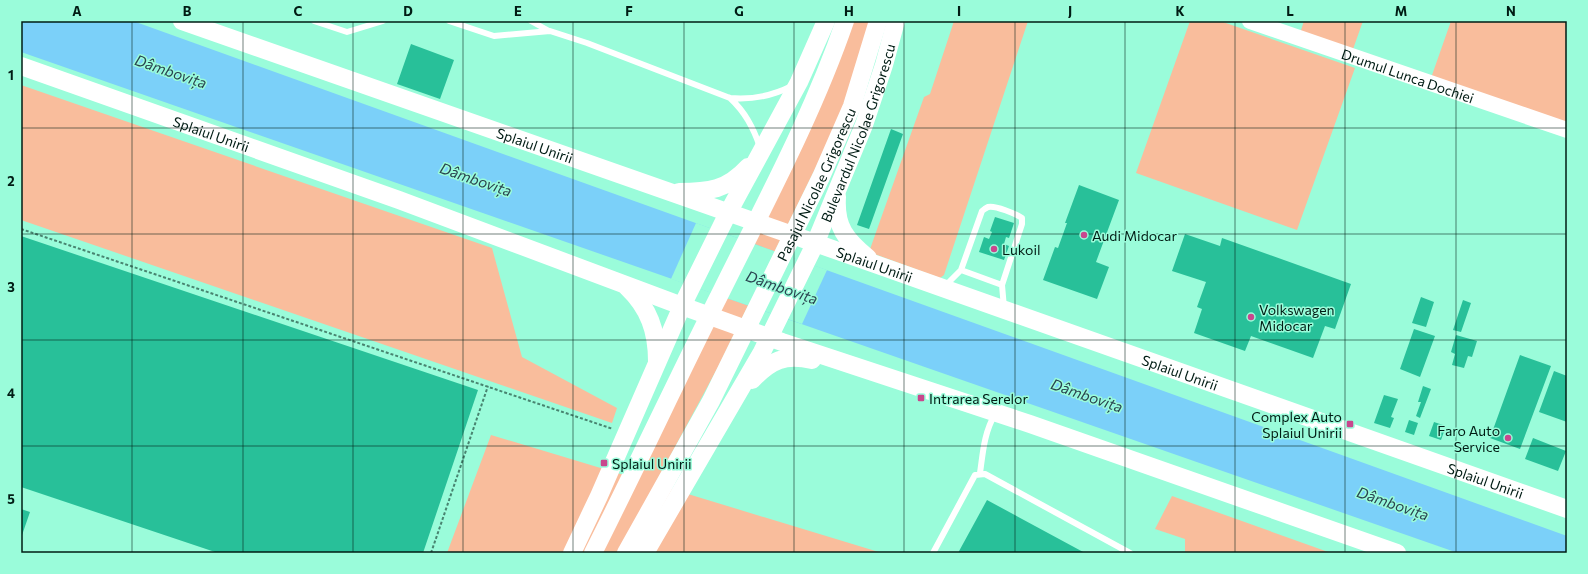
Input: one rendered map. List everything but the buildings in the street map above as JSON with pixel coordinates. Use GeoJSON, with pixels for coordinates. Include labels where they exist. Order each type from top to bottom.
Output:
{"type":"FeatureCollection","features":[{"type":"Feature","properties":{"kind":"main road","name":"Splaiul Unirii"},"geometry":{"type":"LineString","coordinates":[[182,21],[1567,509]]}},
{"type":"Feature","properties":{"kind":"main road"},"geometry":{"type":"LineString","coordinates":[[572,553],[599,496],[682,306],[728,213],[762,152],[798,82],[826,21]]}},
{"type":"Feature","properties":{"kind":"main road"},"geometry":{"type":"LineString","coordinates":[[593,553],[616,510],[673,388],[817,95],[845,21]]}},
{"type":"Feature","properties":{"kind":"main road","name":"Pasajul Nicolae Grigorescu"},"geometry":{"type":"LineString","coordinates":[[626,553],[711,401],[821,177],[854,101],[878,21]]}},
{"type":"Feature","properties":{"kind":"main road","name":"Bulevardul Nicolae Grigorescu"},"geometry":{"type":"LineString","coordinates":[[741,392],[770,338],[815,244],[872,103],[896,21]]}},
{"type":"Feature","properties":{"kind":"main road","name":"Splaiul Unirii"},"geometry":{"type":"LineString","coordinates":[[21,66],[391,197],[770,338],[996,412],[1397,553]]}},
{"type":"Feature","properties":{"kind":"main road"},"geometry":{"type":"LineString","coordinates":[[669,192],[699,191],[720,188],[727,185],[742,173],[762,152]]}},
{"type":"Feature","properties":{"kind":"main road"},"geometry":{"type":"LineString","coordinates":[[837,191],[837,205],[841,228],[851,243],[875,264]]}},
{"type":"Feature","properties":{"kind":"main road"},"geometry":{"type":"LineString","coordinates":[[624,284],[640,301],[651,319],[657,342],[657,364]]}},
{"type":"Feature","properties":{"kind":"main road"},"geometry":{"type":"LineString","coordinates":[[645,553],[741,392],[767,366],[782,359],[804,358],[829,364],[855,367]]}},
{"type":"Feature","properties":{"kind":"street","name":"Drumul Lunca Dochiei"},"geometry":{"type":"LineString","coordinates":[[1250,21],[1567,130]]}},
{"type":"Feature","properties":{"kind":"lane"},"geometry":{"type":"LineString","coordinates":[[314,21],[347,32],[382,21]]}},
{"type":"Feature","properties":{"kind":"lane"},"geometry":{"type":"LineString","coordinates":[[449,21],[494,36],[550,31]]}},
{"type":"Feature","properties":{"kind":"lane"},"geometry":{"type":"LineString","coordinates":[[531,21],[550,31],[587,43],[730,98],[757,98],[777,92],[798,82]]}},
{"type":"Feature","properties":{"kind":"lane"},"geometry":{"type":"LineString","coordinates":[[730,98],[741,108],[748,119],[762,152]]}},
{"type":"Feature","properties":{"kind":"lane"},"geometry":{"type":"LineString","coordinates":[[942,288],[961,270],[982,211],[987,207],[992,207],[1017,215],[1022,218],[1022,224],[1002,285],[1004,310]]}},
{"type":"Feature","properties":{"kind":"lane"},"geometry":{"type":"LineString","coordinates":[[961,270],[1002,285]]}},
{"type":"Feature","properties":{"kind":"lane"},"geometry":{"type":"LineString","coordinates":[[980,473],[984,442],[988,426],[996,412]]}},
{"type":"Feature","properties":{"kind":"lane"},"geometry":{"type":"LineString","coordinates":[[933,553],[975,475],[980,473],[1130,553]]}},
{"type":"Feature","properties":{"kind":"path"},"geometry":{"type":"LineString","coordinates":[[21,229],[626,434]]}},
{"type":"Feature","properties":{"kind":"path"},"geometry":{"type":"LineString","coordinates":[[431,553],[488,386]]}},
{"type":"Feature","properties":{"kind":"shaded area"},"geometry":{"type":"Polygon","coordinates":[[[850,21],[871,21],[840,115],[718,367],[655,484],[882,553],[447,553],[491,435],[637,479],[850,21]]]}},
{"type":"Feature","properties":{"kind":"shaded area"},"geometry":{"type":"Polygon","coordinates":[[[954,21],[1028,21],[944,275],[940,278],[869,252],[924,97],[930,94],[954,21]]]}},
{"type":"Feature","properties":{"kind":"shaded area"},"geometry":{"type":"Polygon","coordinates":[[[1190,21],[1220,21],[1355,68],[1297,230],[1136,173],[1190,21]]]}},
{"type":"Feature","properties":{"kind":"shaded area"},"geometry":{"type":"Polygon","coordinates":[[[1304,21],[1363,21],[1352,52],[1300,33],[1304,21]]]}},
{"type":"Feature","properties":{"kind":"shaded area"},"geometry":{"type":"Polygon","coordinates":[[[1451,21],[1567,21],[1567,124],[1431,78],[1451,21]]]}},
{"type":"Feature","properties":{"kind":"shaded area"},"geometry":{"type":"Polygon","coordinates":[[[21,85],[492,248],[522,357],[617,408],[612,423],[21,220],[21,85]]]}},
{"type":"Feature","properties":{"kind":"shaded area"},"geometry":{"type":"Polygon","coordinates":[[[1172,496],[1331,553],[1185,553],[1185,539],[1155,529],[1172,496]]]}},
{"type":"Feature","properties":{"kind":"water","name":"Dâmbovița"},"geometry":{"type":"Polygon","coordinates":[[[21,21],[133,21],[1567,536],[1567,553],[1458,553],[21,52],[21,21]]]}},
{"type":"Feature","properties":{"kind":"pier"},"geometry":{"type":"Polygon","coordinates":[[[696,223],[827,270],[802,324],[671,279],[696,223]]]}},
{"type":"Feature","properties":{"kind":"place","name":"Audi Midocar"},"geometry":{"type":"Point","coordinates":[1084,235]}},
{"type":"Feature","properties":{"kind":"place","name":"Lukoil"},"geometry":{"type":"Point","coordinates":[994,249]}},
{"type":"Feature","properties":{"kind":"place","name":"Volkswagen Midocar"},"geometry":{"type":"Point","coordinates":[1251,317]}},
{"type":"Feature","properties":{"kind":"place","name":"Intrarea Serelor"},"geometry":{"type":"Point","coordinates":[921,398]}},
{"type":"Feature","properties":{"kind":"place","name":"Complex Auto Splaiul Unirii"},"geometry":{"type":"Point","coordinates":[1350,424]}},
{"type":"Feature","properties":{"kind":"place","name":"Faro Auto Service"},"geometry":{"type":"Point","coordinates":[1508,438]}},
{"type":"Feature","properties":{"kind":"place","name":"Splaiul Unirii"},"geometry":{"type":"Point","coordinates":[604,463]}}]}
